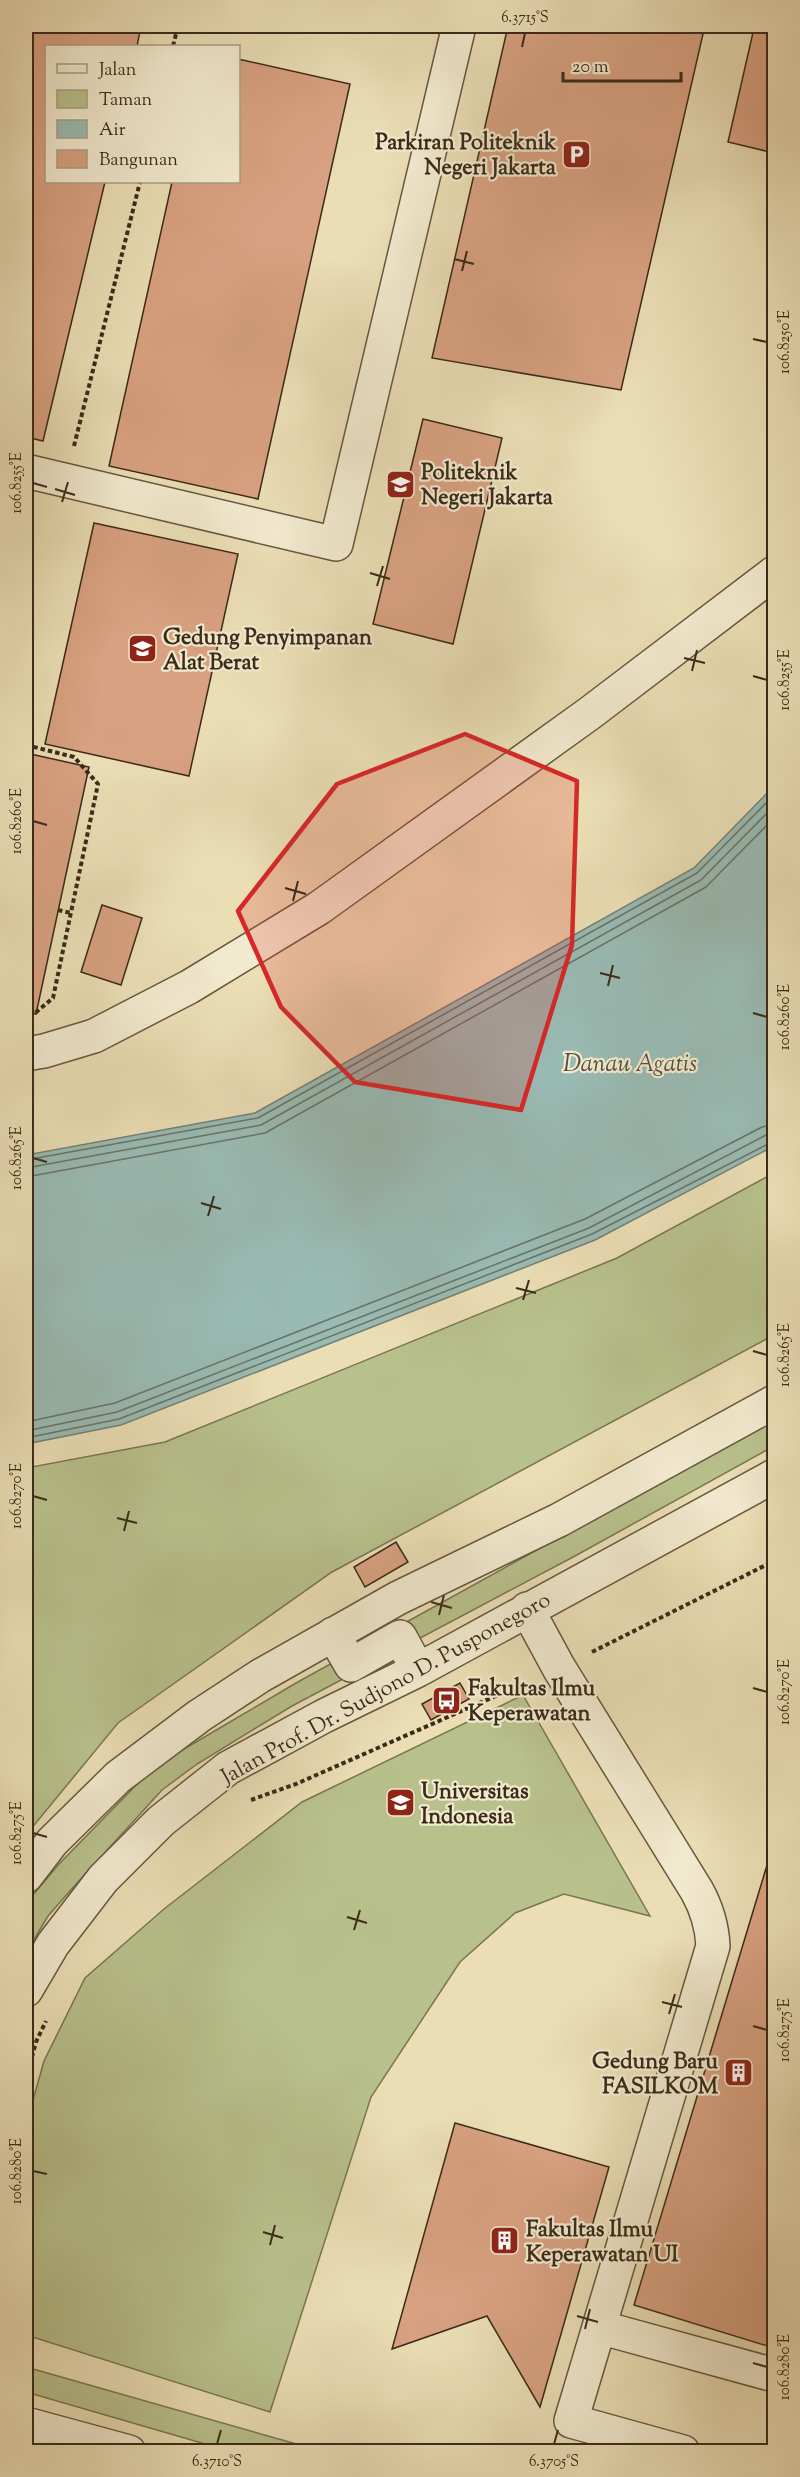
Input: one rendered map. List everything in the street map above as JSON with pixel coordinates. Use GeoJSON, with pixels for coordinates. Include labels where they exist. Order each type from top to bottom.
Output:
{"type":"FeatureCollection","features":[{"type":"Feature","properties":{"kind":"street"},"geometry":{"type":"LineString","coordinates":[[26,471],[336,544],[459,26]]}},
{"type":"Feature","properties":{"kind":"street"},"geometry":{"type":"LineString","coordinates":[[26,1054],[94,1036],[189,987],[319,908],[580,720],[774,573]]}},
{"type":"Feature","properties":{"kind":"street"},"geometry":{"type":"LineString","coordinates":[[26,1876],[52,1842],[118,1777],[199,1716],[260,1676],[398,1598],[559,1520],[774,1402]]}},
{"type":"Feature","properties":{"kind":"street","name":"Jalan Prof. Dr. Sudjono D. Pusponegoro"},"geometry":{"type":"LineString","coordinates":[[26,1990],[53,1944],[103,1879],[161,1821],[228,1768],[324,1716],[418,1670],[774,1476]]}},
{"type":"Feature","properties":{"kind":"street"},"geometry":{"type":"LineString","coordinates":[[527,1609],[559,1668],[698,1891],[707,1908],[712,1929],[712,1946],[571,2421],[683,2451]]}},
{"type":"Feature","properties":{"kind":"street"},"geometry":{"type":"LineString","coordinates":[[333,1634],[351,1665],[400,1637],[418,1670]]}},
{"type":"Feature","properties":{"kind":"street"},"geometry":{"type":"LineString","coordinates":[[599,2327],[774,2375]]}},
{"type":"Feature","properties":{"kind":"street"},"geometry":{"type":"LineString","coordinates":[[26,2424],[129,2451]]}},
{"type":"Feature","properties":{"kind":"path"},"geometry":{"type":"LineString","coordinates":[[173,45],[178,26]]}},
{"type":"Feature","properties":{"kind":"path"},"geometry":{"type":"LineString","coordinates":[[66,480],[140,183]]}},
{"type":"Feature","properties":{"kind":"path"},"geometry":{"type":"LineString","coordinates":[[26,745],[74,757],[98,784],[53,998],[26,1021]]}},
{"type":"Feature","properties":{"kind":"path"},"geometry":{"type":"LineString","coordinates":[[58,910],[71,913]]}},
{"type":"Feature","properties":{"kind":"path"},"geometry":{"type":"LineString","coordinates":[[243,1803],[296,1784],[559,1668],[774,1561]]}},
{"type":"Feature","properties":{"kind":"path"},"geometry":{"type":"LineString","coordinates":[[26,2079],[36,2042],[49,2016]]}},
{"type":"Feature","properties":{"kind":"highlighted area"},"geometry":{"type":"Polygon","coordinates":[[[465,734],[577,781],[572,945],[521,1110],[355,1082],[281,1007],[238,911],[337,784],[465,734]]]}},
{"type":"Feature","properties":{"kind":"green space"},"geometry":{"type":"Polygon","coordinates":[[[774,1173],[774,1335],[332,1572],[118,1723],[26,1835],[26,1468],[165,1442],[617,1258],[774,1173]]]}},
{"type":"Feature","properties":{"kind":"green space"},"geometry":{"type":"Polygon","coordinates":[[[774,1419],[774,1446],[575,1556],[292,1706],[197,1764],[162,1790],[77,1883],[48,1916],[26,1953],[27,1902],[59,1864],[146,1775],[179,1752],[296,1683],[774,1419]]]}},
{"type":"Feature","properties":{"kind":"green space"},"geometry":{"type":"Polygon","coordinates":[[[523,1695],[650,1916],[564,1894],[515,1913],[460,1962],[371,2097],[270,2412],[26,2335],[26,2125],[44,2061],[85,1978],[164,1909],[302,1802],[523,1695]]]}},
{"type":"Feature","properties":{"kind":"green space"},"geometry":{"type":"Polygon","coordinates":[[[26,2367],[321,2451],[229,2451],[26,2392],[26,2367]]]}},
{"type":"Feature","properties":{"kind":"water","name":"Danau Agatis"},"geometry":{"type":"Polygon","coordinates":[[[774,786],[774,1146],[595,1240],[121,1425],[26,1444],[26,1155],[255,1113],[694,868],[774,786]]]}},
{"type":"Feature","properties":{"kind":"building"},"geometry":{"type":"Polygon","coordinates":[[[26,26],[141,26],[137,45],[45,45],[45,183],[105,183],[43,441],[26,437],[26,26]]]}},
{"type":"Feature","properties":{"kind":"building","name":"Parkiran Politeknik Negeri Jakarta"},"geometry":{"type":"Polygon","coordinates":[[[508,26],[676,26],[703,34],[621,390],[432,358],[508,26]]]}},
{"type":"Feature","properties":{"kind":"building"},"geometry":{"type":"Polygon","coordinates":[[[754,28],[774,32],[774,153],[728,142],[754,28]]]}},
{"type":"Feature","properties":{"kind":"building"},"geometry":{"type":"Polygon","coordinates":[[[240,59],[350,84],[258,499],[109,466],[172,183],[240,183],[240,59]]]}},
{"type":"Feature","properties":{"kind":"building"},"geometry":{"type":"Polygon","coordinates":[[[423,419],[502,438],[453,644],[373,624],[423,419]]]}},
{"type":"Feature","properties":{"kind":"building","name":"Gedung Penyimpanan Alat Berat"},"geometry":{"type":"Polygon","coordinates":[[[94,523],[238,554],[189,776],[45,744],[94,523]]]}},
{"type":"Feature","properties":{"kind":"building"},"geometry":{"type":"Polygon","coordinates":[[[26,753],[89,767],[36,1014],[26,1012],[26,753]]]}},
{"type":"Feature","properties":{"kind":"building"},"geometry":{"type":"Polygon","coordinates":[[[102,905],[142,918],[121,985],[81,972],[102,905]]]}},
{"type":"Feature","properties":{"kind":"building"},"geometry":{"type":"Polygon","coordinates":[[[396,1542],[408,1562],[365,1587],[354,1567],[396,1542]]]}},
{"type":"Feature","properties":{"kind":"building"},"geometry":{"type":"Polygon","coordinates":[[[460,1683],[469,1699],[431,1720],[422,1704],[460,1683]]]}},
{"type":"Feature","properties":{"kind":"building","name":"Gedung Baru FASILKOM"},"geometry":{"type":"Polygon","coordinates":[[[774,1842],[774,2348],[634,2305],[774,1842]]]}},
{"type":"Feature","properties":{"kind":"building","name":"Fakultas Ilmu Keperawatan UI"},"geometry":{"type":"Polygon","coordinates":[[[455,2123],[609,2167],[540,2407],[487,2316],[392,2349],[455,2123]]]}},
{"type":"Feature","properties":{"kind":"place","name":"Parkiran Politeknik Negeri Jakarta"},"geometry":{"type":"Point","coordinates":[577,154]}},
{"type":"Feature","properties":{"kind":"place","name":"Politeknik Negeri Jakarta"},"geometry":{"type":"Point","coordinates":[400,484]}},
{"type":"Feature","properties":{"kind":"place","name":"Gedung Penyimpanan Alat Berat"},"geometry":{"type":"Point","coordinates":[142,649]}},
{"type":"Feature","properties":{"kind":"place","name":"Fakultas Ilmu Keperawatan"},"geometry":{"type":"Point","coordinates":[447,1700]}},
{"type":"Feature","properties":{"kind":"place","name":"Universitas Indonesia"},"geometry":{"type":"Point","coordinates":[400,1803]}},
{"type":"Feature","properties":{"kind":"place","name":"Gedung Baru FASILKOM"},"geometry":{"type":"Point","coordinates":[739,2073]}},
{"type":"Feature","properties":{"kind":"place","name":"Fakultas Ilmu Keperawatan UI"},"geometry":{"type":"Point","coordinates":[505,2241]}}]}
